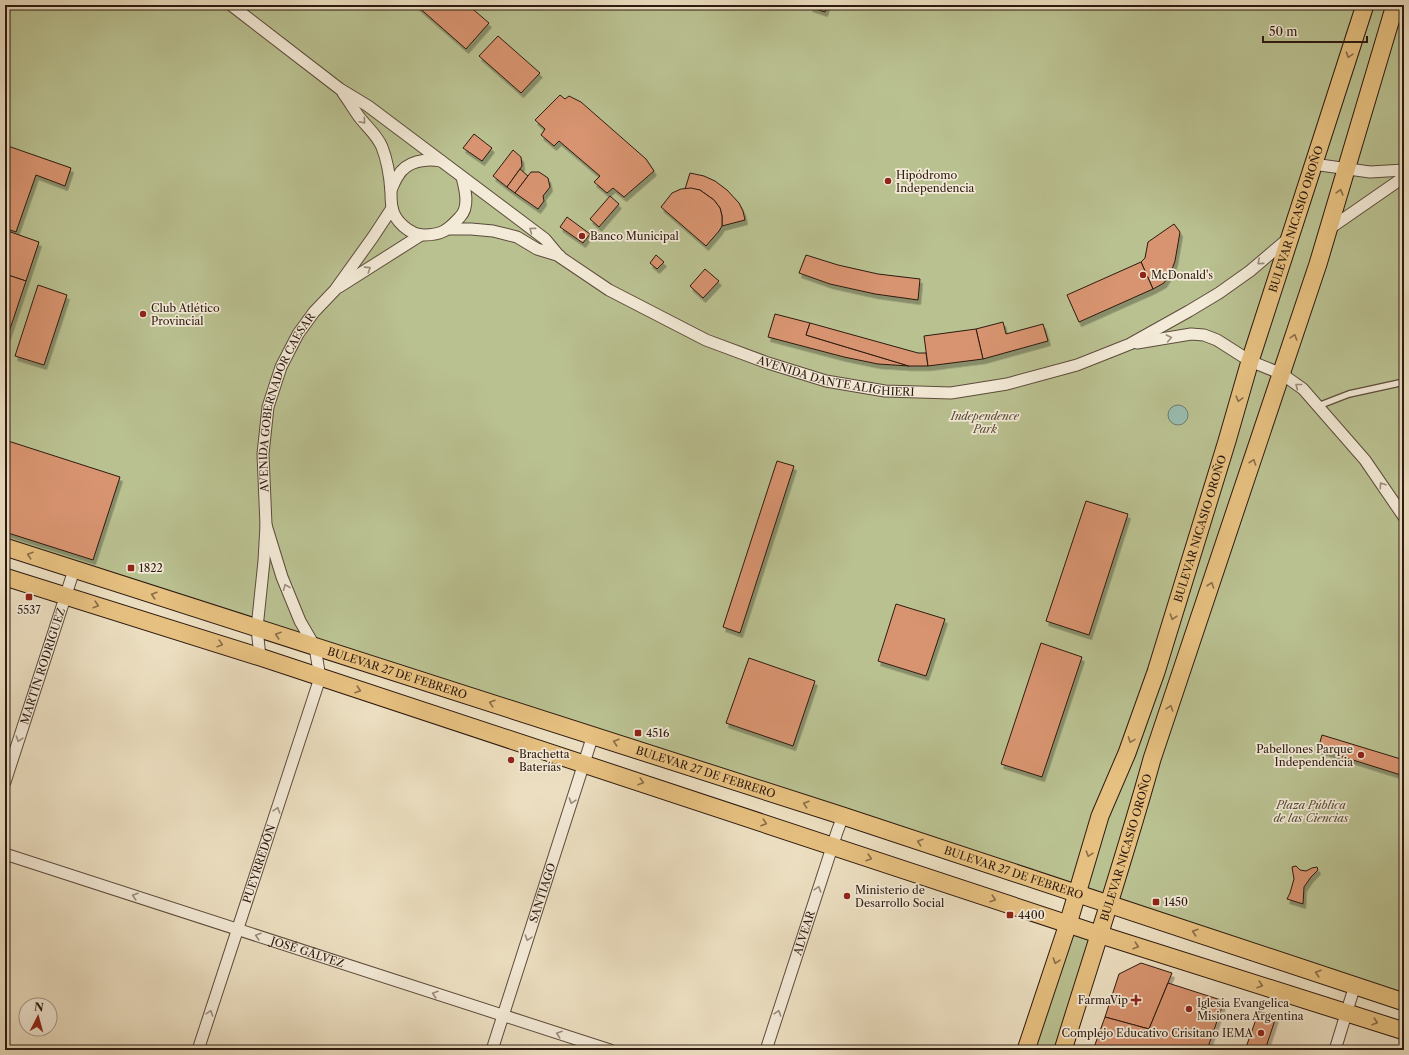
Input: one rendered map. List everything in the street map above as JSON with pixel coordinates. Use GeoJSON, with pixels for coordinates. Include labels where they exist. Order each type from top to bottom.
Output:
{"type":"FeatureCollection","features":[{"type":"Feature","properties":{"kind":"main road","name":"BULEVAR NICASIO OROÑO"},"geometry":{"type":"LineString","coordinates":[[1026,1050],[1068,924],[1100,816],[1127,753],[1156,672],[1228,441],[1250,361],[1365,5]]}},
{"type":"Feature","properties":{"kind":"main road","name":"BULEVAR NICASIO OROÑO"},"geometry":{"type":"LineString","coordinates":[[1063,1050],[1098,934],[1134,826],[1152,759],[1282,374],[1329,229],[1395,5]]}},
{"type":"Feature","properties":{"kind":"main road","name":"BULEVAR 27 DE FEBRERO"},"geometry":{"type":"LineString","coordinates":[[5,547],[843,816],[1404,1002]]}},
{"type":"Feature","properties":{"kind":"main road"},"geometry":{"type":"LineString","coordinates":[[5,577],[260,657],[1098,934],[1404,1031]]}},
{"type":"Feature","properties":{"kind":"street"},"geometry":{"type":"LineString","coordinates":[[231,5],[340,89],[368,106],[462,177],[467,196],[463,215],[449,230],[436,235],[421,235],[408,230],[398,221],[392,208],[391,191],[382,148],[374,133],[340,89]]}},
{"type":"Feature","properties":{"kind":"street"},"geometry":{"type":"LineString","coordinates":[[391,191],[398,174],[412,163],[431,159],[442,161]]}},
{"type":"Feature","properties":{"kind":"street"},"geometry":{"type":"LineString","coordinates":[[1313,164],[1370,172],[1404,170]]}},
{"type":"Feature","properties":{"kind":"street","name":"AVENIDA DANTE ALIGHIERI"},"geometry":{"type":"LineString","coordinates":[[462,177],[545,239],[560,257]]}},
{"type":"Feature","properties":{"kind":"street"},"geometry":{"type":"LineString","coordinates":[[1329,229],[1404,177]]}},
{"type":"Feature","properties":{"kind":"street","name":"AVENIDA GOBERNADOR CAESAR"},"geometry":{"type":"LineString","coordinates":[[260,657],[256,628],[264,560],[266,525],[263,454],[268,406],[281,367],[298,334],[314,312],[335,290],[392,208]]}},
{"type":"Feature","properties":{"kind":"street","name":"AVENIDA DANTE ALIGHIERI"},"geometry":{"type":"LineString","coordinates":[[449,230],[471,229],[494,231],[517,237],[537,249],[560,257],[609,290],[706,340],[768,363],[826,381],[885,391],[951,393],[1007,384],[1077,365],[1130,344],[1219,293],[1250,271],[1290,236]]}},
{"type":"Feature","properties":{"kind":"street","name":"AVENIDA GOBERNADOR CAESAR"},"geometry":{"type":"LineString","coordinates":[[335,290],[421,235]]}},
{"type":"Feature","properties":{"kind":"street","name":"AVENIDA DANTE ALIGHIERI"},"geometry":{"type":"LineString","coordinates":[[1130,344],[1191,334],[1204,335],[1217,340],[1250,361],[1282,374],[1303,389],[1366,460],[1404,517]]}},
{"type":"Feature","properties":{"kind":"street","name":"AVENIDA GOBERNADOR CAESAR"},"geometry":{"type":"LineString","coordinates":[[266,525],[282,577],[297,614],[315,647],[320,678]]}},
{"type":"Feature","properties":{"kind":"street","name":"MARTÍN RODRÍGUEZ"},"geometry":{"type":"LineString","coordinates":[[5,782],[74,570]]}},
{"type":"Feature","properties":{"kind":"street","name":"PUEYRREDÓN"},"geometry":{"type":"LineString","coordinates":[[198,1050],[320,678]]}},
{"type":"Feature","properties":{"kind":"street","name":"SANTIAGO"},"geometry":{"type":"LineString","coordinates":[[492,1050],[593,735]]}},
{"type":"Feature","properties":{"kind":"street","name":"ALVEAR"},"geometry":{"type":"LineString","coordinates":[[766,1050],[843,816]]}},
{"type":"Feature","properties":{"kind":"street","name":"JOSÉ GÁLVEZ"},"geometry":{"type":"LineString","coordinates":[[5,854],[610,1050]]}},
{"type":"Feature","properties":{"kind":"street"},"geometry":{"type":"LineString","coordinates":[[1335,1050],[1355,985]]}},
{"type":"Feature","properties":{"kind":"lane"},"geometry":{"type":"LineString","coordinates":[[1318,406],[1349,394],[1404,382]]}},
{"type":"Feature","properties":{"kind":"green space","name":"Independence Park"},"geometry":{"type":"Polygon","coordinates":[[[5,5],[1404,5],[1404,1002],[5,547],[5,5]]]}},
{"type":"Feature","properties":{"kind":"green space"},"geometry":{"type":"Polygon","coordinates":[[[1068,924],[1098,934],[1063,1050],[1026,1050],[1068,924]]]}},
{"type":"Feature","properties":{"kind":"water"},"geometry":{"type":"Polygon","coordinates":[[[1174,405],[1182,405],[1188,411],[1188,419],[1182,425],[1174,425],[1168,419],[1168,411],[1174,405]]]}},
{"type":"Feature","properties":{"kind":"building"},"geometry":{"type":"Polygon","coordinates":[[[416,5],[468,5],[489,23],[466,49],[416,5]]]}},
{"type":"Feature","properties":{"kind":"building"},"geometry":{"type":"Polygon","coordinates":[[[811,5],[827,5],[825,12],[810,7],[811,5]]]}},
{"type":"Feature","properties":{"kind":"building"},"geometry":{"type":"Polygon","coordinates":[[[498,36],[540,73],[521,93],[479,56],[498,36]]]}},
{"type":"Feature","properties":{"kind":"building"},"geometry":{"type":"Polygon","coordinates":[[[560,95],[565,99],[569,96],[581,102],[646,159],[654,171],[624,197],[613,188],[607,193],[594,182],[600,176],[559,141],[554,146],[541,135],[545,129],[535,120],[560,95]]]}},
{"type":"Feature","properties":{"kind":"building"},"geometry":{"type":"Polygon","coordinates":[[[474,134],[492,148],[482,161],[463,148],[474,134]]]}},
{"type":"Feature","properties":{"kind":"building"},"geometry":{"type":"Polygon","coordinates":[[[5,145],[71,168],[65,186],[36,175],[16,232],[5,228],[5,145]]]}},
{"type":"Feature","properties":{"kind":"building"},"geometry":{"type":"Polygon","coordinates":[[[513,150],[521,157],[522,166],[507,187],[493,176],[513,150]]]}},
{"type":"Feature","properties":{"kind":"building"},"geometry":{"type":"Polygon","coordinates":[[[520,169],[528,176],[515,193],[507,187],[520,169]]]}},
{"type":"Feature","properties":{"kind":"building"},"geometry":{"type":"Polygon","coordinates":[[[531,172],[539,172],[548,178],[550,187],[543,196],[544,201],[538,209],[515,193],[531,172]]]}},
{"type":"Feature","properties":{"kind":"building"},"geometry":{"type":"Polygon","coordinates":[[[690,173],[704,176],[715,181],[727,190],[739,203],[745,220],[722,226],[720,208],[714,200],[700,190],[685,189],[690,173]]]}},
{"type":"Feature","properties":{"kind":"building"},"geometry":{"type":"Polygon","coordinates":[[[691,188],[700,190],[714,200],[720,208],[722,226],[706,246],[661,207],[672,193],[681,189],[691,188]]]}},
{"type":"Feature","properties":{"kind":"building"},"geometry":{"type":"Polygon","coordinates":[[[610,196],[619,204],[599,227],[590,219],[610,196]]]}},
{"type":"Feature","properties":{"kind":"building"},"geometry":{"type":"Polygon","coordinates":[[[567,217],[590,234],[583,243],[560,227],[567,217]]]}},
{"type":"Feature","properties":{"kind":"building"},"geometry":{"type":"Polygon","coordinates":[[[1174,224],[1180,232],[1175,261],[1171,272],[1164,283],[1153,289],[1141,262],[1145,258],[1148,242],[1174,224]]]}},
{"type":"Feature","properties":{"kind":"building"},"geometry":{"type":"Polygon","coordinates":[[[5,230],[39,242],[26,281],[5,274],[5,230]]]}},
{"type":"Feature","properties":{"kind":"building"},"geometry":{"type":"Polygon","coordinates":[[[656,255],[664,262],[657,269],[650,263],[656,255]]]}},
{"type":"Feature","properties":{"kind":"building"},"geometry":{"type":"Polygon","coordinates":[[[806,255],[838,265],[878,274],[920,279],[918,300],[875,294],[830,284],[799,273],[806,255]]]}},
{"type":"Feature","properties":{"kind":"building"},"geometry":{"type":"Polygon","coordinates":[[[1141,262],[1153,289],[1079,322],[1067,295],[1141,262]]]}},
{"type":"Feature","properties":{"kind":"building"},"geometry":{"type":"Polygon","coordinates":[[[705,269],[719,281],[703,298],[690,286],[705,269]]]}},
{"type":"Feature","properties":{"kind":"building"},"geometry":{"type":"Polygon","coordinates":[[[5,274],[26,281],[7,338],[5,337],[5,274]]]}},
{"type":"Feature","properties":{"kind":"building"},"geometry":{"type":"Polygon","coordinates":[[[38,285],[67,295],[44,365],[15,356],[38,285]]]}},
{"type":"Feature","properties":{"kind":"building"},"geometry":{"type":"Polygon","coordinates":[[[775,314],[810,323],[806,335],[909,366],[878,364],[844,357],[768,337],[775,314]]]}},
{"type":"Feature","properties":{"kind":"building"},"geometry":{"type":"Polygon","coordinates":[[[1003,322],[1006,334],[1043,324],[1048,341],[983,359],[976,329],[1003,322]]]}},
{"type":"Feature","properties":{"kind":"building"},"geometry":{"type":"Polygon","coordinates":[[[810,323],[918,353],[926,353],[928,366],[909,366],[806,335],[810,323]]]}},
{"type":"Feature","properties":{"kind":"building"},"geometry":{"type":"Polygon","coordinates":[[[976,329],[983,359],[928,366],[924,336],[976,329]]]}},
{"type":"Feature","properties":{"kind":"building"},"geometry":{"type":"Polygon","coordinates":[[[5,440],[120,477],[93,560],[5,532],[5,440]]]}},
{"type":"Feature","properties":{"kind":"building"},"geometry":{"type":"Polygon","coordinates":[[[777,461],[794,466],[740,633],[723,627],[777,461]]]}},
{"type":"Feature","properties":{"kind":"building"},"geometry":{"type":"Polygon","coordinates":[[[1086,501],[1128,514],[1089,635],[1046,621],[1086,501]]]}},
{"type":"Feature","properties":{"kind":"building"},"geometry":{"type":"Polygon","coordinates":[[[896,604],[945,619],[926,676],[878,661],[896,604]]]}},
{"type":"Feature","properties":{"kind":"building"},"geometry":{"type":"Polygon","coordinates":[[[1041,643],[1082,657],[1042,777],[1001,764],[1041,643]]]}},
{"type":"Feature","properties":{"kind":"building"},"geometry":{"type":"Polygon","coordinates":[[[749,658],[815,681],[793,746],[726,723],[749,658]]]}},
{"type":"Feature","properties":{"kind":"building","name":"Pabellones Parque Independencia"},"geometry":{"type":"Polygon","coordinates":[[[1322,735],[1404,760],[1404,776],[1318,749],[1322,735]]]}},
{"type":"Feature","properties":{"kind":"building"},"geometry":{"type":"Polygon","coordinates":[[[1296,866],[1300,870],[1306,871],[1317,867],[1318,870],[1304,887],[1303,904],[1287,899],[1294,879],[1292,867],[1296,866]]]}},
{"type":"Feature","properties":{"kind":"building","name":"FarmaVip"},"geometry":{"type":"Polygon","coordinates":[[[1141,963],[1172,973],[1149,1029],[1105,1017],[1119,974],[1141,963]]]}},
{"type":"Feature","properties":{"kind":"building","name":"Iglesia Evangelica Misionera Argentina"},"geometry":{"type":"Polygon","coordinates":[[[1168,983],[1224,1001],[1207,1050],[1093,1050],[1105,1017],[1149,1029],[1168,983]]]}},
{"type":"Feature","properties":{"kind":"building","name":"Complejo Educativo Crisitano IEMA"},"geometry":{"type":"Polygon","coordinates":[[[1259,1011],[1276,1017],[1265,1050],[1245,1050],[1259,1011]]]}},
{"type":"Feature","properties":{"kind":"place","name":"Hipódromo Independencia"},"geometry":{"type":"Point","coordinates":[888,181]}},
{"type":"Feature","properties":{"kind":"place","name":"Banco Municipal"},"geometry":{"type":"Point","coordinates":[582,236]}},
{"type":"Feature","properties":{"kind":"place","name":"McDonald's"},"geometry":{"type":"Point","coordinates":[1143,275]}},
{"type":"Feature","properties":{"kind":"place","name":"Club Atlético Provincial"},"geometry":{"type":"Point","coordinates":[143,314]}},
{"type":"Feature","properties":{"kind":"place","name":"1822"},"geometry":{"type":"Point","coordinates":[131,568]}},
{"type":"Feature","properties":{"kind":"place","name":"5537"},"geometry":{"type":"Point","coordinates":[29,597]}},
{"type":"Feature","properties":{"kind":"place","name":"4516"},"geometry":{"type":"Point","coordinates":[638,733]}},
{"type":"Feature","properties":{"kind":"place","name":"Pabellones Parque Independencia"},"geometry":{"type":"Point","coordinates":[1361,755]}},
{"type":"Feature","properties":{"kind":"place","name":"Brachetta Baterías"},"geometry":{"type":"Point","coordinates":[511,760]}},
{"type":"Feature","properties":{"kind":"place","name":"Ministerio de Desarrollo Social"},"geometry":{"type":"Point","coordinates":[847,896]}},
{"type":"Feature","properties":{"kind":"place","name":"1450"},"geometry":{"type":"Point","coordinates":[1156,902]}},
{"type":"Feature","properties":{"kind":"place","name":"4400"},"geometry":{"type":"Point","coordinates":[1010,915]}},
{"type":"Feature","properties":{"kind":"place","name":"FarmaVip"},"geometry":{"type":"Point","coordinates":[1136,1000]}},
{"type":"Feature","properties":{"kind":"place","name":"Iglesia Evangelica Misionera Argentina"},"geometry":{"type":"Point","coordinates":[1189,1009]}},
{"type":"Feature","properties":{"kind":"place","name":"Complejo Educativo Crisitano IEMA"},"geometry":{"type":"Point","coordinates":[1261,1033]}},
{"type":"Feature","properties":{"kind":"park label","name":"Plaza Pública de las Ciencias"},"geometry":{"type":"Point","coordinates":[1311,811]}}]}
